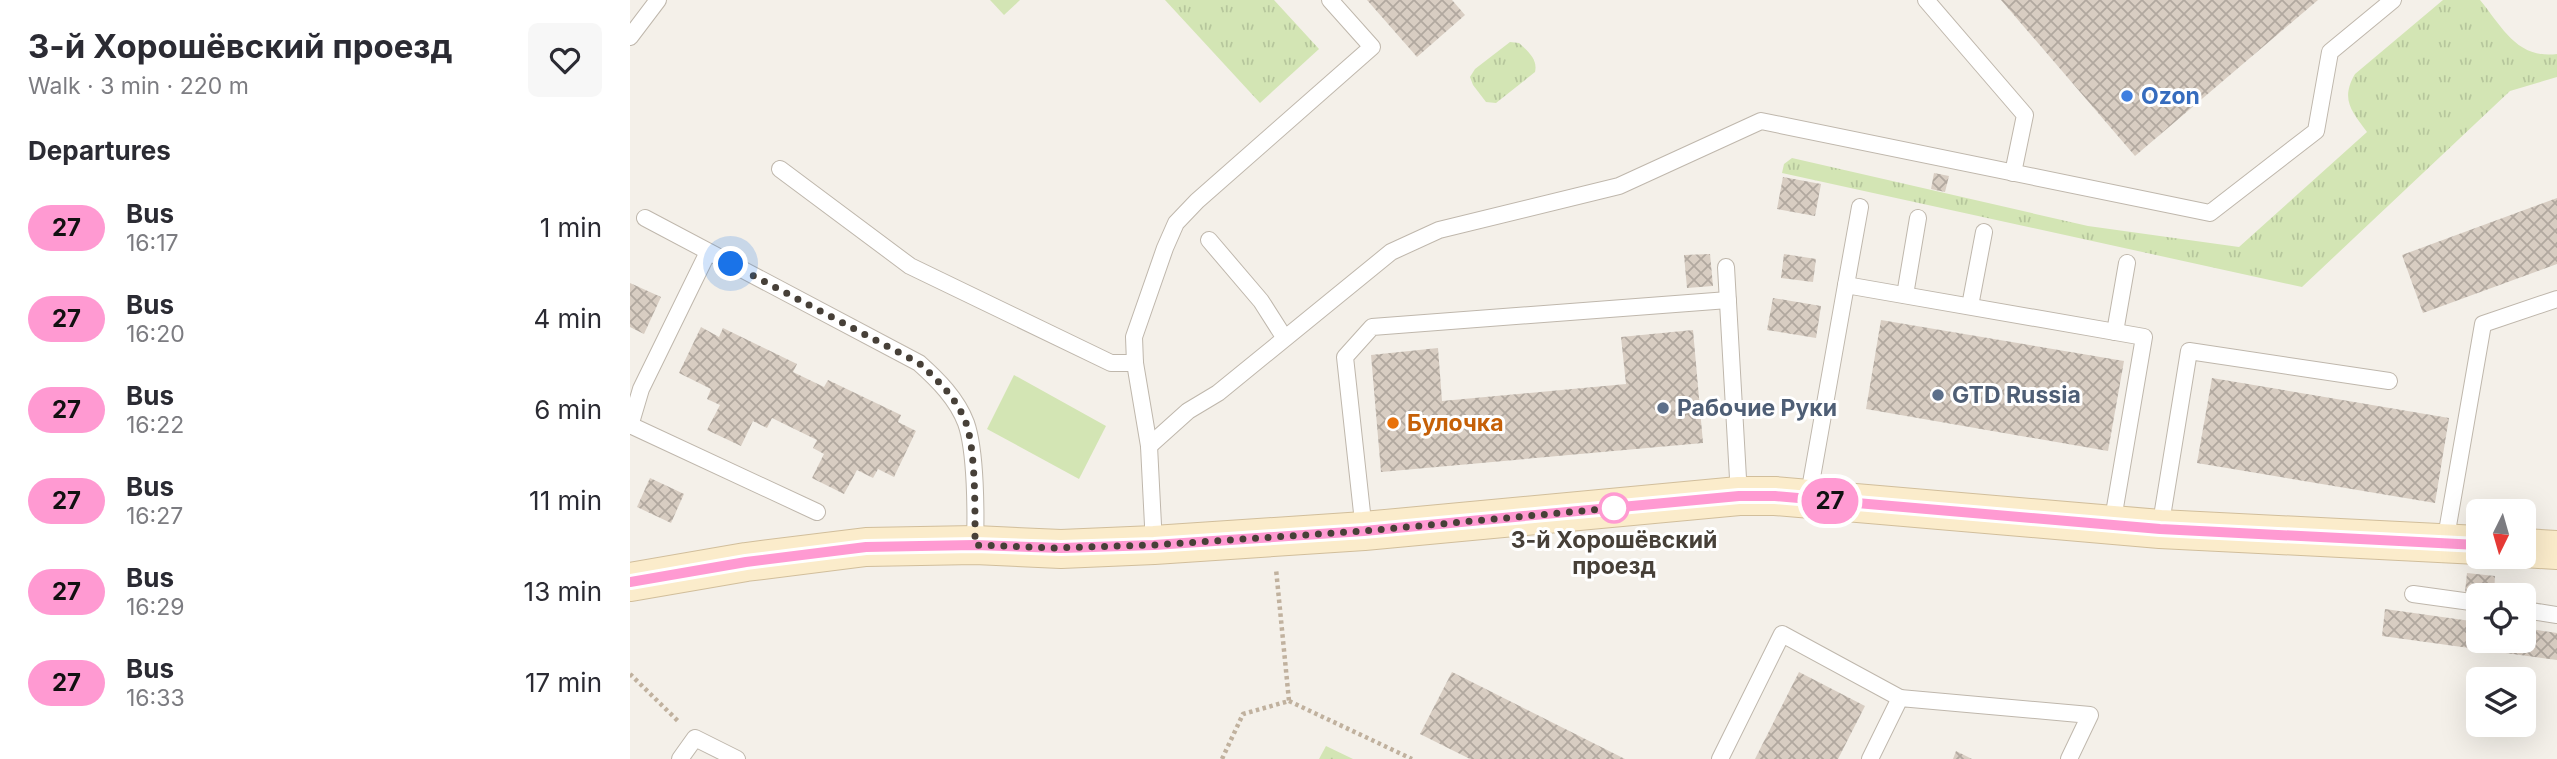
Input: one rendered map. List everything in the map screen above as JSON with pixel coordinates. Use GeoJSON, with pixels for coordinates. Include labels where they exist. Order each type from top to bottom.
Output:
{"type":"FeatureCollection","features":[{"type":"Feature","properties":{"kind":"street"},"geometry":{"type":"LineString","coordinates":[[630,582],[806,553],[866,547],[975,545],[1054,548],[1154,545],[1364,531],[1739,496],[1775,496],[2160,529],[2462,544]]}},
{"type":"Feature","properties":{"kind":"street"},"geometry":{"type":"LineString","coordinates":[[2536,549],[2557,550]]}},
{"type":"Feature","properties":{"kind":"lane"},"geometry":{"type":"LineString","coordinates":[[630,37],[658,0]]}},
{"type":"Feature","properties":{"kind":"lane"},"geometry":{"type":"LineString","coordinates":[[1154,545],[1149,446],[1135,363],[1134,337],[1176,223],[1197,201],[1372,47],[1330,0]]}},
{"type":"Feature","properties":{"kind":"lane"},"geometry":{"type":"LineString","coordinates":[[1926,0],[2025,116],[2013,173]]}},
{"type":"Feature","properties":{"kind":"lane"},"geometry":{"type":"LineString","coordinates":[[1149,446],[1188,411],[1217,393],[1391,252],[1439,230],[1619,186],[1761,121],[2210,214],[2316,131],[2330,52],[2393,0]]}},
{"type":"Feature","properties":{"kind":"lane"},"geometry":{"type":"LineString","coordinates":[[780,169],[909,266],[1111,363],[1135,363]]}},
{"type":"Feature","properties":{"kind":"lane"},"geometry":{"type":"LineString","coordinates":[[1808,500],[1860,207]]}},
{"type":"Feature","properties":{"kind":"lane"},"geometry":{"type":"LineString","coordinates":[[645,218],[919,363],[939,381],[966,424],[971,448],[975,545]]}},
{"type":"Feature","properties":{"kind":"lane"},"geometry":{"type":"LineString","coordinates":[[1905,295],[1918,218]]}},
{"type":"Feature","properties":{"kind":"lane"},"geometry":{"type":"LineString","coordinates":[[1970,306],[1984,232]]}},
{"type":"Feature","properties":{"kind":"lane"},"geometry":{"type":"LineString","coordinates":[[1209,240],[1261,300],[1284,337]]}},
{"type":"Feature","properties":{"kind":"lane"},"geometry":{"type":"LineString","coordinates":[[708,252],[641,389],[630,426],[817,512]]}},
{"type":"Feature","properties":{"kind":"lane"},"geometry":{"type":"LineString","coordinates":[[2115,332],[2127,262]]}},
{"type":"Feature","properties":{"kind":"lane"},"geometry":{"type":"LineString","coordinates":[[1726,267],[1739,496]]}},
{"type":"Feature","properties":{"kind":"lane"},"geometry":{"type":"LineString","coordinates":[[1846,285],[2144,337],[2112,525]]}},
{"type":"Feature","properties":{"kind":"lane"},"geometry":{"type":"LineString","coordinates":[[2462,544],[2483,324],[2557,299]]}},
{"type":"Feature","properties":{"kind":"lane"},"geometry":{"type":"LineString","coordinates":[[1364,531],[1345,357],[1372,327],[1728,300]]}},
{"type":"Feature","properties":{"kind":"lane"},"geometry":{"type":"LineString","coordinates":[[2160,529],[2189,351],[2389,381]]}},
{"type":"Feature","properties":{"kind":"lane"},"geometry":{"type":"LineString","coordinates":[[2413,594],[2466,601]]}},
{"type":"Feature","properties":{"kind":"lane"},"geometry":{"type":"LineString","coordinates":[[2536,612],[2557,615]]}},
{"type":"Feature","properties":{"kind":"lane"},"geometry":{"type":"LineString","coordinates":[[1720,759],[1782,634],[1900,698],[2090,715],[2069,759]]}},
{"type":"Feature","properties":{"kind":"lane"},"geometry":{"type":"LineString","coordinates":[[1870,759],[1900,698]]}},
{"type":"Feature","properties":{"kind":"lane"},"geometry":{"type":"LineString","coordinates":[[680,759],[695,738],[737,759]]}},
{"type":"Feature","properties":{"kind":"path"},"geometry":{"type":"LineString","coordinates":[[1273,538],[1290,701]]}},
{"type":"Feature","properties":{"kind":"path"},"geometry":{"type":"LineString","coordinates":[[630,674],[695,738]]}},
{"type":"Feature","properties":{"kind":"path"},"geometry":{"type":"LineString","coordinates":[[1222,759],[1242,714],[1290,701],[1412,759]]}},
{"type":"Feature","properties":{"kind":"green space"},"geometry":{"type":"Polygon","coordinates":[[[990,0],[1020,0],[1004,15],[990,0]]]}},
{"type":"Feature","properties":{"kind":"green space"},"geometry":{"type":"Polygon","coordinates":[[[1165,0],[1274,0],[1319,49],[1260,103],[1165,0]]]}},
{"type":"Feature","properties":{"kind":"green space"},"geometry":{"type":"Polygon","coordinates":[[[2443,0],[2480,0],[2504,31],[2521,46],[2531,52],[2557,54],[2557,77],[2510,91],[2302,287],[1782,173],[1784,164],[1792,158],[2088,226],[2239,247],[2367,132],[2348,98],[2355,74],[2443,0]]]}},
{"type":"Feature","properties":{"kind":"green space"},"geometry":{"type":"Polygon","coordinates":[[[1510,42],[1519,43],[1529,53],[1534,60],[1535,72],[1496,103],[1486,102],[1470,77],[1475,69],[1510,42]]]}},
{"type":"Feature","properties":{"kind":"green space"},"geometry":{"type":"Polygon","coordinates":[[[1014,375],[1106,426],[1079,479],[987,429],[1014,375]]]}},
{"type":"Feature","properties":{"kind":"green space"},"geometry":{"type":"Polygon","coordinates":[[[1326,746],[1353,759],[1319,759],[1326,746]]]}},
{"type":"Feature","properties":{"kind":"building"},"geometry":{"type":"Polygon","coordinates":[[[1367,0],[1452,0],[1465,15],[1417,57],[1367,0]]]}},
{"type":"Feature","properties":{"kind":"building"},"geometry":{"type":"Polygon","coordinates":[[[2001,0],[2318,0],[2135,156],[2001,0]]]}},
{"type":"Feature","properties":{"kind":"building"},"geometry":{"type":"Polygon","coordinates":[[[1934,173],[1949,176],[1945,192],[1931,189],[1934,173]]]}},
{"type":"Feature","properties":{"kind":"building"},"geometry":{"type":"Polygon","coordinates":[[[1783,177],[1821,184],[1815,216],[1777,209],[1783,177]]]}},
{"type":"Feature","properties":{"kind":"building"},"geometry":{"type":"Polygon","coordinates":[[[2557,198],[2557,264],[2423,313],[2402,255],[2557,198]]]}},
{"type":"Feature","properties":{"kind":"building"},"geometry":{"type":"Polygon","coordinates":[[[1710,254],[1713,286],[1687,288],[1684,255],[1710,254]]]}},
{"type":"Feature","properties":{"kind":"building"},"geometry":{"type":"Polygon","coordinates":[[[1784,254],[1816,259],[1813,282],[1781,278],[1784,254]]]}},
{"type":"Feature","properties":{"kind":"building"},"geometry":{"type":"Polygon","coordinates":[[[630,283],[661,297],[644,334],[630,327],[630,283]]]}},
{"type":"Feature","properties":{"kind":"building"},"geometry":{"type":"Polygon","coordinates":[[[1773,298],[1821,306],[1816,338],[1767,330],[1773,298]]]}},
{"type":"Feature","properties":{"kind":"building"},"geometry":{"type":"Polygon","coordinates":[[[1881,320],[2124,361],[2108,451],[1866,409],[1881,320]]]}},
{"type":"Feature","properties":{"kind":"building"},"geometry":{"type":"Polygon","coordinates":[[[701,327],[719,337],[723,328],[797,364],[793,372],[824,387],[828,380],[901,415],[898,422],[916,431],[894,477],[878,469],[873,478],[857,470],[844,494],[812,478],[824,454],[813,448],[817,440],[772,418],[767,428],[753,421],[741,446],[707,430],[720,405],[707,399],[711,389],[679,373],[701,327]]]}},
{"type":"Feature","properties":{"kind":"building"},"geometry":{"type":"Polygon","coordinates":[[[1693,330],[1703,443],[1381,472],[1371,355],[1438,348],[1442,401],[1626,384],[1621,337],[1693,330]]]}},
{"type":"Feature","properties":{"kind":"building"},"geometry":{"type":"Polygon","coordinates":[[[2212,378],[2449,418],[2435,503],[2197,463],[2212,378]]]}},
{"type":"Feature","properties":{"kind":"building"},"geometry":{"type":"Polygon","coordinates":[[[650,478],[684,494],[671,523],[637,507],[650,478]]]}},
{"type":"Feature","properties":{"kind":"building"},"geometry":{"type":"Polygon","coordinates":[[[2467,573],[2495,576],[2495,583],[2466,583],[2465,592],[2467,573]]]}},
{"type":"Feature","properties":{"kind":"building"},"geometry":{"type":"Polygon","coordinates":[[[2385,609],[2466,620],[2466,648],[2382,636],[2385,609]]]}},
{"type":"Feature","properties":{"kind":"building"},"geometry":{"type":"Polygon","coordinates":[[[2536,630],[2557,633],[2557,660],[2506,653],[2536,653],[2536,630]]]}},
{"type":"Feature","properties":{"kind":"building"},"geometry":{"type":"Polygon","coordinates":[[[1452,672],[1625,759],[1470,759],[1420,734],[1452,672]]]}},
{"type":"Feature","properties":{"kind":"building"},"geometry":{"type":"Polygon","coordinates":[[[1799,672],[1865,706],[1838,759],[1755,759],[1799,672]]]}},
{"type":"Feature","properties":{"kind":"building"},"geometry":{"type":"Polygon","coordinates":[[[1956,751],[1972,759],[1953,759],[1956,751]]]}},
{"type":"Feature","properties":{"kind":"bus line","name":"27"},"geometry":{"type":"LineString","coordinates":[[630,582],[806,553],[866,547],[975,545],[1061,548],[1154,545],[1364,531],[1739,496],[1775,496],[2160,529],[2466,544]]}},
{"type":"Feature","properties":{"kind":"place","name":"Ozon"},"geometry":{"type":"Point","coordinates":[2127,96]}},
{"type":"Feature","properties":{"kind":"place","name":"GTD Russia"},"geometry":{"type":"Point","coordinates":[1938,395]}},
{"type":"Feature","properties":{"kind":"place","name":"Рабочие Руки"},"geometry":{"type":"Point","coordinates":[1663,408]}},
{"type":"Feature","properties":{"kind":"place","name":"Булочка"},"geometry":{"type":"Point","coordinates":[1393,423]}},
{"type":"Feature","properties":{"kind":"place","name":"3-й Хорошёвский проезд"},"geometry":{"type":"Point","coordinates":[1614,508]}},
{"type":"Feature","properties":{"kind":"route"},"geometry":{"type":"LineString","coordinates":[[731,264],[919,363],[939,381],[966,424],[971,448],[975,545],[1054,548],[1154,545],[1364,531],[1614,508]]}}]}
